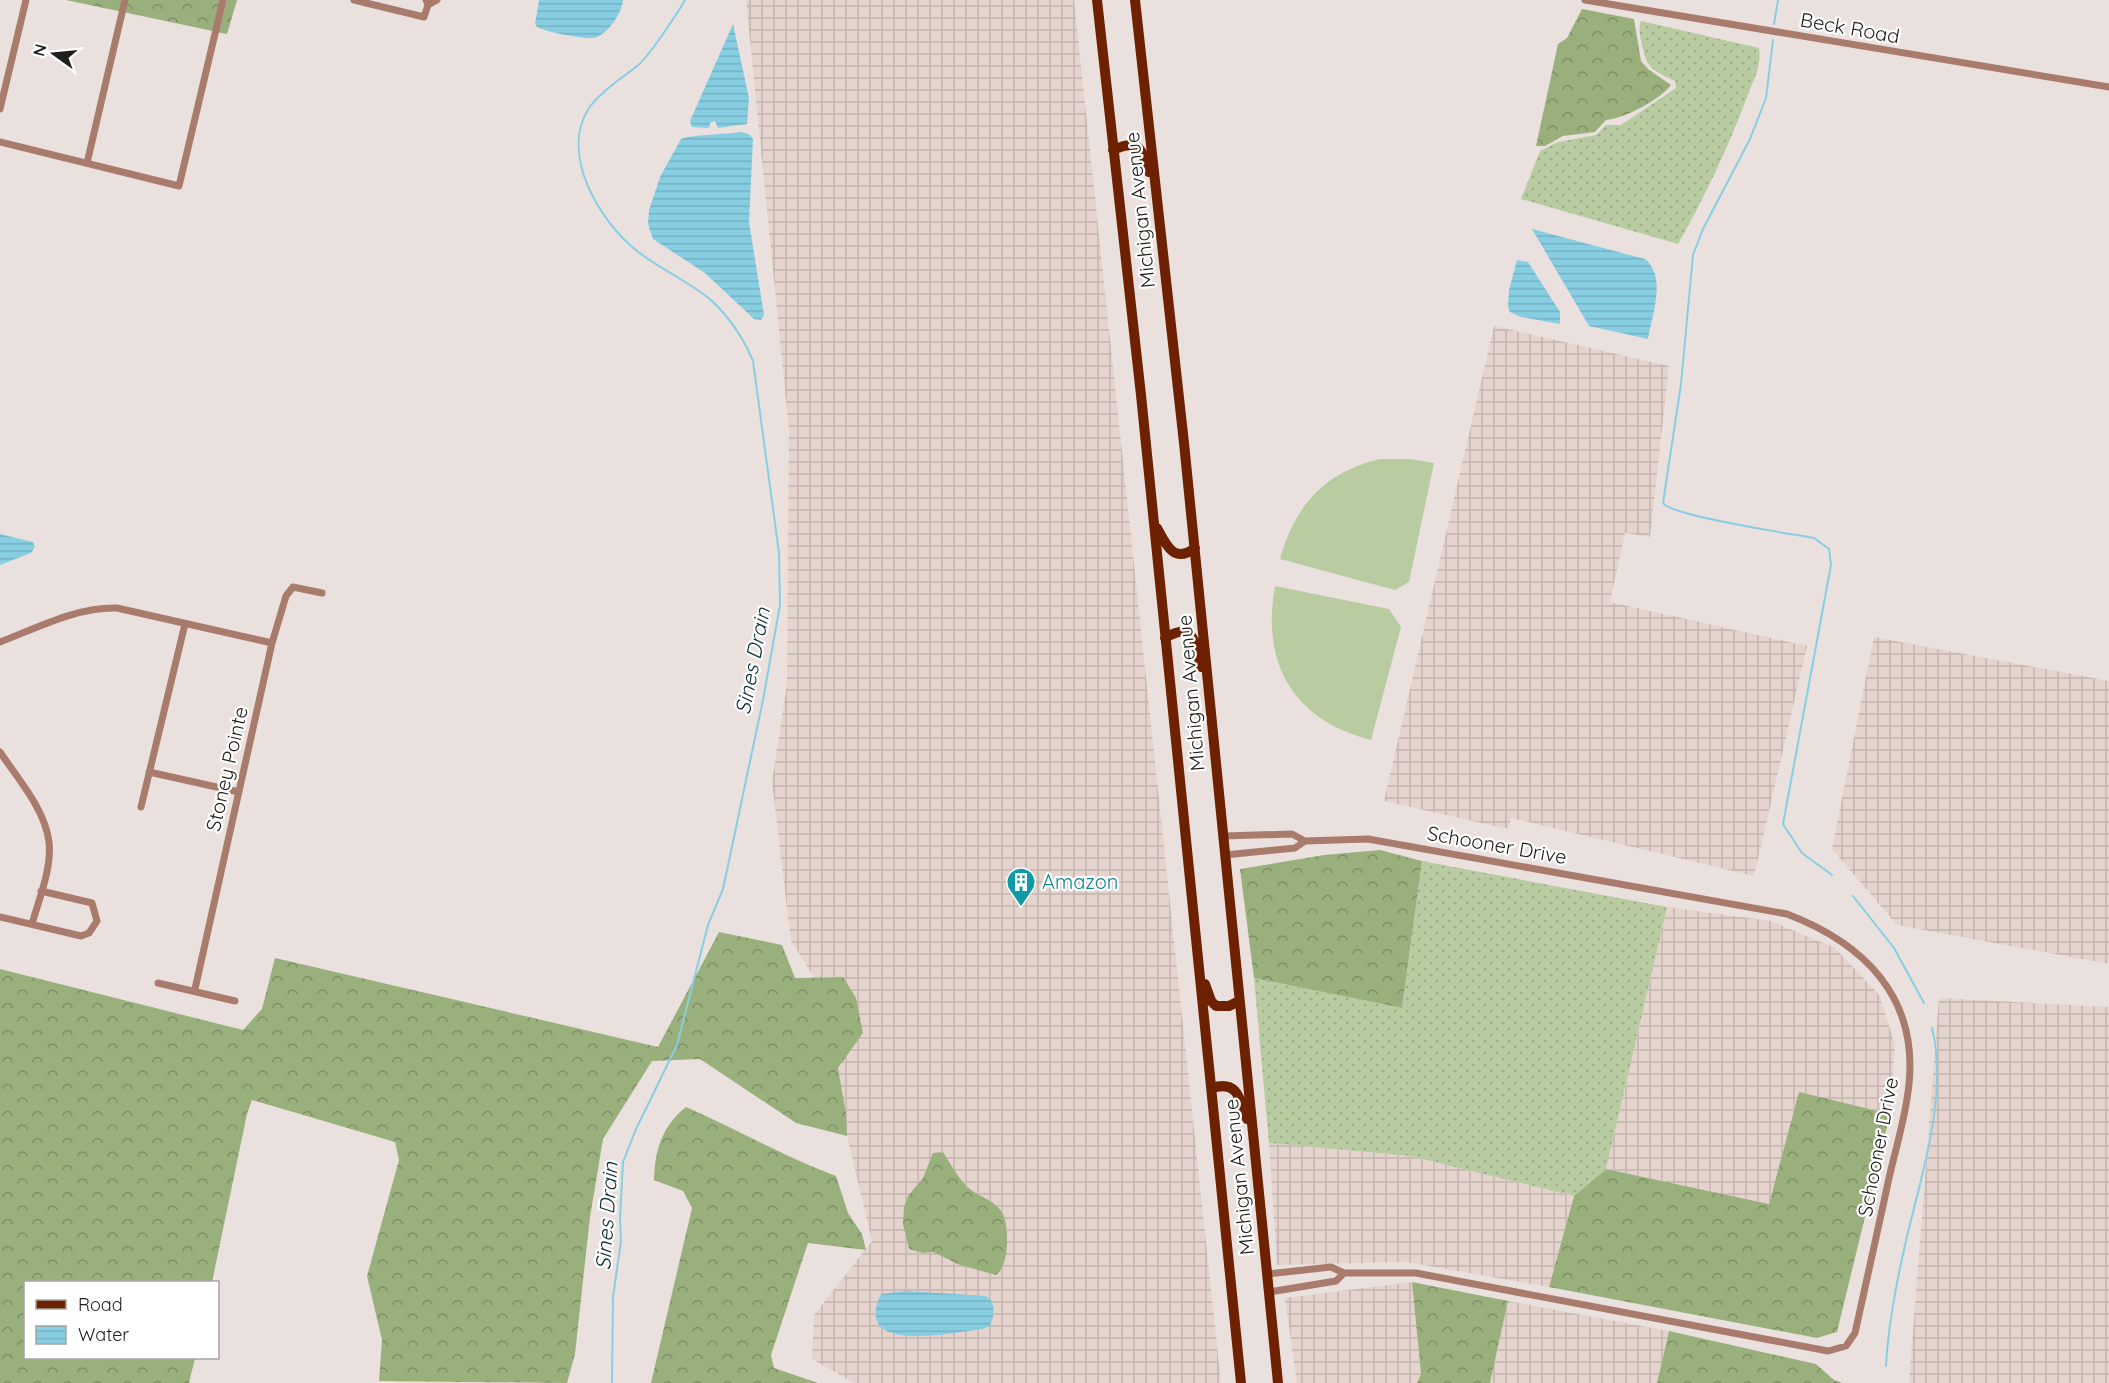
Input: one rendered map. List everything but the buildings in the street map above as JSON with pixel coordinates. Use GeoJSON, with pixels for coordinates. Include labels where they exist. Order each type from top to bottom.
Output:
{"type":"FeatureCollection","features":[{"type":"Feature","properties":{"kind":"main road","name":"Michigan Avenue"},"geometry":{"type":"LineString","coordinates":[[1097,0],[1154,522],[1240,1383]]}},
{"type":"Feature","properties":{"kind":"main road","name":"Michigan Avenue"},"geometry":{"type":"LineString","coordinates":[[1134,0],[1195,548],[1278,1383]]}},
{"type":"Feature","properties":{"kind":"main road"},"geometry":{"type":"LineString","coordinates":[[1113,150],[1132,144],[1142,151],[1156,195]]}},
{"type":"Feature","properties":{"kind":"main road"},"geometry":{"type":"LineString","coordinates":[[1154,522],[1172,552],[1184,555],[1195,548]]}},
{"type":"Feature","properties":{"kind":"main road"},"geometry":{"type":"LineString","coordinates":[[1165,638],[1183,631],[1194,639],[1209,705]]}},
{"type":"Feature","properties":{"kind":"main road"},"geometry":{"type":"LineString","coordinates":[[1200,973],[1211,1001],[1216,1006],[1229,1006],[1239,1001]]}},
{"type":"Feature","properties":{"kind":"main road"},"geometry":{"type":"LineString","coordinates":[[1212,1088],[1230,1086],[1236,1090],[1254,1139]]}},
{"type":"Feature","properties":{"kind":"street"},"geometry":{"type":"LineString","coordinates":[[0,109],[26,0]]}},
{"type":"Feature","properties":{"kind":"street"},"geometry":{"type":"LineString","coordinates":[[87,163],[125,0]]}},
{"type":"Feature","properties":{"kind":"street"},"geometry":{"type":"LineString","coordinates":[[0,142],[179,186],[223,0]]}},
{"type":"Feature","properties":{"kind":"street"},"geometry":{"type":"LineString","coordinates":[[354,0],[424,17],[427,3],[437,0]]}},
{"type":"Feature","properties":{"kind":"street","name":"Beck Road"},"geometry":{"type":"LineString","coordinates":[[1586,0],[2109,87]]}},
{"type":"Feature","properties":{"kind":"street","name":"Stoney Pointe"},"geometry":{"type":"LineString","coordinates":[[195,990],[272,643],[286,596],[293,587],[322,593]]}},
{"type":"Feature","properties":{"kind":"street"},"geometry":{"type":"LineString","coordinates":[[0,642],[78,613],[100,608],[117,608],[272,643]]}},
{"type":"Feature","properties":{"kind":"street"},"geometry":{"type":"LineString","coordinates":[[141,807],[185,624]]}},
{"type":"Feature","properties":{"kind":"street"},"geometry":{"type":"LineString","coordinates":[[0,752],[41,814],[49,843],[48,861],[32,924]]}},
{"type":"Feature","properties":{"kind":"street"},"geometry":{"type":"LineString","coordinates":[[149,772],[239,792]]}},
{"type":"Feature","properties":{"kind":"street","name":"Schooner Drive"},"geometry":{"type":"LineString","coordinates":[[1223,836],[1292,834],[1305,841],[1368,839],[1787,914],[1832,933],[1872,966],[1890,992],[1899,1011],[1909,1058],[1906,1103],[1857,1322],[1851,1340],[1842,1348],[1828,1351],[1416,1273],[1344,1273],[1331,1267],[1268,1274]]}},
{"type":"Feature","properties":{"kind":"street","name":"Schooner Drive"},"geometry":{"type":"LineString","coordinates":[[1225,855],[1295,848],[1305,841]]}},
{"type":"Feature","properties":{"kind":"street"},"geometry":{"type":"LineString","coordinates":[[0,917],[81,936],[89,933],[97,921],[92,903],[41,891]]}},
{"type":"Feature","properties":{"kind":"street"},"geometry":{"type":"LineString","coordinates":[[158,982],[235,1001]]}},
{"type":"Feature","properties":{"kind":"street","name":"Schooner Drive"},"geometry":{"type":"LineString","coordinates":[[1269,1292],[1336,1281],[1344,1273]]}},
{"type":"Feature","properties":{"kind":"shaded area"},"geometry":{"type":"Polygon","coordinates":[[[746,0],[1074,0],[1221,1383],[854,1383],[812,1359],[814,1315],[872,1241],[847,1136],[838,1068],[863,1033],[843,977],[814,977],[791,941],[772,782],[787,684],[789,430],[746,0]]]}},
{"type":"Feature","properties":{"kind":"shaded area"},"geometry":{"type":"Polygon","coordinates":[[[1494,326],[1669,366],[1650,537],[1625,533],[1610,602],[1807,646],[1754,876],[1511,818],[1508,829],[1384,801],[1494,326]]]}},
{"type":"Feature","properties":{"kind":"shaded area"},"geometry":{"type":"Polygon","coordinates":[[[1874,637],[2109,681],[2109,964],[1897,925],[1832,849],[1874,637]]]}},
{"type":"Feature","properties":{"kind":"shaded area"},"geometry":{"type":"Polygon","coordinates":[[[1667,907],[1771,921],[1835,948],[1879,995],[1895,1044],[1890,1114],[1799,1093],[1769,1204],[1606,1169],[1667,907]]]}},
{"type":"Feature","properties":{"kind":"shaded area"},"geometry":{"type":"Polygon","coordinates":[[[1939,998],[2109,1007],[2109,1383],[1909,1383],[1939,998]]]}},
{"type":"Feature","properties":{"kind":"shaded area"},"geometry":{"type":"Polygon","coordinates":[[[1269,1143],[1410,1156],[1574,1196],[1549,1287],[1406,1262],[1277,1265],[1269,1143]]]}},
{"type":"Feature","properties":{"kind":"shaded area"},"geometry":{"type":"Polygon","coordinates":[[[1412,1282],[1421,1374],[1417,1383],[1297,1383],[1285,1298],[1412,1282]]]}},
{"type":"Feature","properties":{"kind":"shaded area"},"geometry":{"type":"Polygon","coordinates":[[[1508,1301],[1669,1331],[1657,1383],[1490,1383],[1508,1301]]]}},
{"type":"Feature","properties":{"kind":"green space"},"geometry":{"type":"Polygon","coordinates":[[[66,0],[237,0],[227,34],[66,0]]]}},
{"type":"Feature","properties":{"kind":"green space"},"geometry":{"type":"Polygon","coordinates":[[[1582,9],[1634,19],[1641,61],[1648,69],[1671,85],[1642,107],[1606,120],[1595,132],[1563,136],[1545,146],[1536,146],[1558,44],[1567,38],[1582,9]]]}},
{"type":"Feature","properties":{"kind":"green space"},"geometry":{"type":"Polygon","coordinates":[[[1641,21],[1759,48],[1760,55],[1756,73],[1732,135],[1707,190],[1678,244],[1521,199],[1540,151],[1558,142],[1596,135],[1606,125],[1621,125],[1676,88],[1675,81],[1648,64],[1640,32],[1641,21]]]}},
{"type":"Feature","properties":{"kind":"green space"},"geometry":{"type":"Polygon","coordinates":[[[1380,459],[1410,459],[1434,463],[1409,582],[1395,590],[1280,559],[1294,522],[1315,494],[1328,482],[1343,473],[1380,459]]]}},
{"type":"Feature","properties":{"kind":"green space"},"geometry":{"type":"Polygon","coordinates":[[[1275,586],[1389,609],[1401,627],[1371,740],[1344,731],[1321,718],[1303,703],[1288,685],[1279,664],[1273,640],[1272,614],[1275,586]]]}},
{"type":"Feature","properties":{"kind":"green space"},"geometry":{"type":"Polygon","coordinates":[[[1380,850],[1422,861],[1402,1008],[1254,978],[1240,869],[1324,855],[1380,850]]]}},
{"type":"Feature","properties":{"kind":"green space"},"geometry":{"type":"Polygon","coordinates":[[[1422,861],[1667,907],[1606,1169],[1574,1196],[1410,1156],[1269,1143],[1254,978],[1402,1008],[1422,861]]]}},
{"type":"Feature","properties":{"kind":"green space"},"geometry":{"type":"Polygon","coordinates":[[[719,932],[782,945],[795,978],[843,977],[856,998],[863,1033],[838,1068],[846,1114],[847,1136],[796,1123],[700,1059],[652,1061],[603,1139],[590,1217],[575,1354],[567,1383],[379,1381],[382,1340],[367,1276],[399,1160],[395,1142],[252,1100],[247,1114],[212,1281],[24,1281],[24,1359],[195,1359],[189,1383],[0,1383],[0,969],[243,1030],[262,1009],[275,958],[658,1047],[719,932]]]}},
{"type":"Feature","properties":{"kind":"green space"},"geometry":{"type":"Polygon","coordinates":[[[1799,1092],[1890,1114],[1837,1332],[1817,1338],[1549,1287],[1574,1196],[1606,1169],[1769,1204],[1799,1092]]]}},
{"type":"Feature","properties":{"kind":"green space"},"geometry":{"type":"Polygon","coordinates":[[[686,1107],[836,1176],[848,1213],[862,1234],[866,1250],[808,1243],[771,1355],[774,1368],[818,1383],[651,1383],[692,1208],[683,1191],[654,1180],[656,1159],[661,1139],[671,1122],[686,1107]]]}},
{"type":"Feature","properties":{"kind":"green space"},"geometry":{"type":"Polygon","coordinates":[[[943,1152],[967,1187],[994,1204],[1002,1212],[1007,1231],[1007,1248],[1003,1264],[996,1275],[960,1265],[933,1252],[923,1253],[909,1249],[903,1224],[904,1207],[908,1196],[923,1178],[933,1153],[943,1152]]]}},
{"type":"Feature","properties":{"kind":"green space"},"geometry":{"type":"Polygon","coordinates":[[[1412,1282],[1508,1301],[1490,1383],[1417,1383],[1421,1374],[1412,1282]]]}},
{"type":"Feature","properties":{"kind":"green space"},"geometry":{"type":"Polygon","coordinates":[[[1669,1331],[1816,1364],[1834,1380],[1842,1383],[1657,1383],[1669,1331]]]}},
{"type":"Feature","properties":{"kind":"water"},"geometry":{"type":"Polygon","coordinates":[[[539,0],[623,0],[617,16],[602,35],[585,38],[537,27],[535,24],[539,0]]]}},
{"type":"Feature","properties":{"kind":"water"},"geometry":{"type":"Polygon","coordinates":[[[733,24],[749,98],[747,124],[718,128],[715,121],[710,123],[709,128],[692,127],[690,121],[733,24]]]}},
{"type":"Feature","properties":{"kind":"water"},"geometry":{"type":"Polygon","coordinates":[[[740,132],[749,134],[753,139],[749,222],[764,315],[761,320],[754,319],[705,273],[653,239],[648,224],[649,210],[660,177],[681,139],[740,132]]]}},
{"type":"Feature","properties":{"kind":"water"},"geometry":{"type":"Polygon","coordinates":[[[1532,229],[1645,259],[1652,267],[1657,286],[1648,339],[1589,326],[1532,229]]]}},
{"type":"Feature","properties":{"kind":"water"},"geometry":{"type":"Polygon","coordinates":[[[1517,260],[1528,262],[1560,312],[1560,324],[1521,317],[1510,312],[1509,290],[1517,260]]]}},
{"type":"Feature","properties":{"kind":"water"},"geometry":{"type":"Polygon","coordinates":[[[0,534],[33,542],[35,547],[31,553],[0,565],[0,534]]]}},
{"type":"Feature","properties":{"kind":"water"},"geometry":{"type":"Polygon","coordinates":[[[906,1291],[986,1296],[993,1306],[990,1326],[983,1329],[930,1336],[892,1333],[880,1326],[876,1313],[881,1294],[906,1291]]]}},
{"type":"Feature","properties":{"kind":"waterway","name":"Sines Drain"},"geometry":{"type":"LineString","coordinates":[[612,1383],[613,1297],[621,1241],[623,1162],[636,1129],[677,1045],[708,925],[723,889],[763,700],[780,605],[779,553],[753,361],[749,352],[731,322],[712,301],[694,287],[646,258],[623,238],[598,205],[581,166],[579,146],[581,126],[589,108],[605,91],[642,61],[685,0]]}},
{"type":"Feature","properties":{"kind":"waterway"},"geometry":{"type":"LineString","coordinates":[[1774,24],[1778,0]]}},
{"type":"Feature","properties":{"kind":"waterway"},"geometry":{"type":"LineString","coordinates":[[1773,40],[1766,98],[1750,139],[1703,229],[1693,255],[1681,384],[1663,503],[1671,508],[1708,519],[1814,538],[1829,549],[1831,565],[1783,824],[1802,853],[1832,875]]}},
{"type":"Feature","properties":{"kind":"waterway"},"geometry":{"type":"LineString","coordinates":[[1853,896],[1894,948],[1924,1003]]}},
{"type":"Feature","properties":{"kind":"waterway"},"geometry":{"type":"LineString","coordinates":[[1886,1366],[1896,1290],[1925,1165],[1935,1109],[1937,1081],[1932,1028]]}},
{"type":"Feature","properties":{"kind":"place","name":"Amazon"},"geometry":{"type":"Point","coordinates":[1021,908]}}]}
